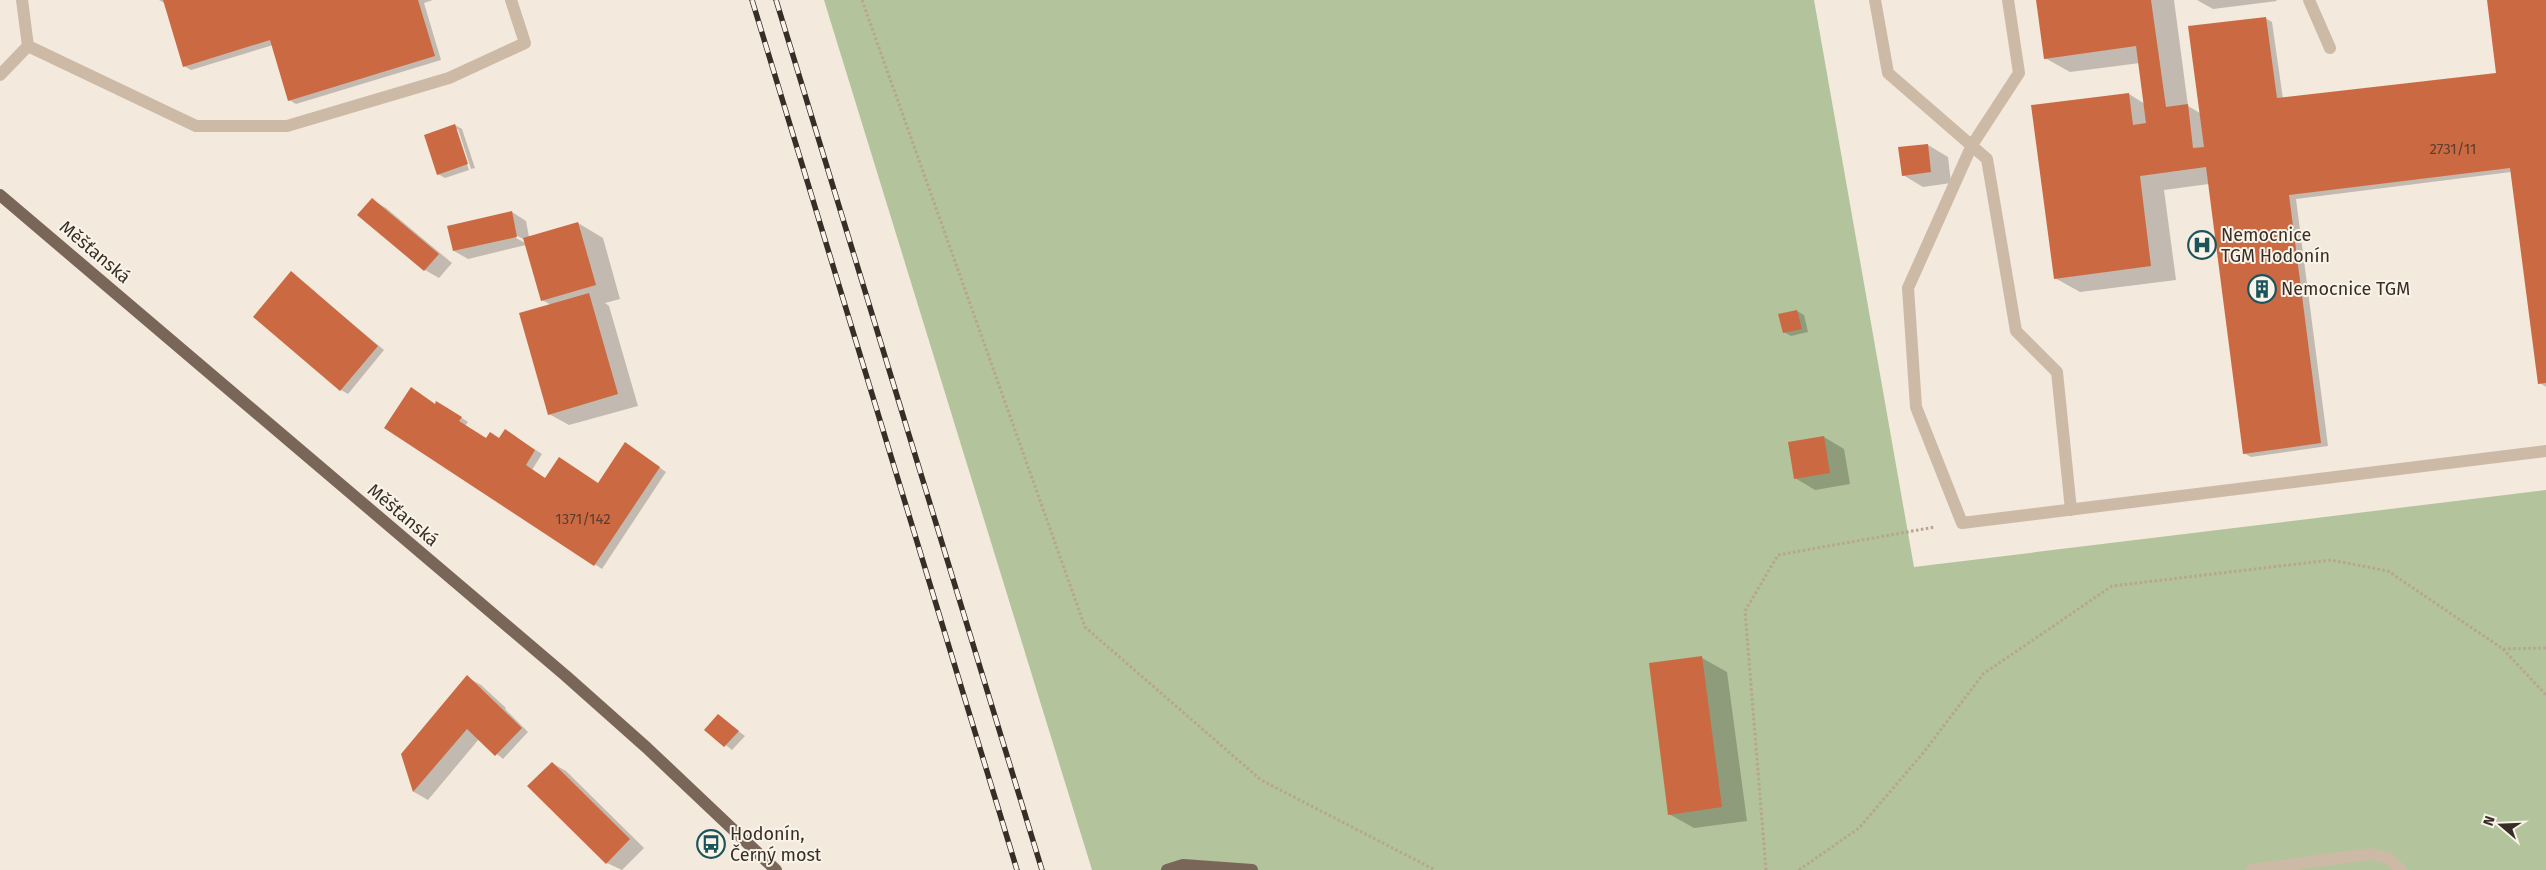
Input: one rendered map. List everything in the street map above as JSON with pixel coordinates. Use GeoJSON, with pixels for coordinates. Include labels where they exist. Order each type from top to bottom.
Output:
{"type":"FeatureCollection","features":[{"type":"Feature","properties":{"kind":"main road","name":"Měšťanská"},"geometry":{"type":"LineString","coordinates":[[0,195],[566,676],[647,748],[776,870]]}},
{"type":"Feature","properties":{"kind":"main road"},"geometry":{"type":"LineString","coordinates":[[1167,870],[1183,865],[1252,870]]}},
{"type":"Feature","properties":{"kind":"lane"},"geometry":{"type":"LineString","coordinates":[[22,0],[28,46]]}},
{"type":"Feature","properties":{"kind":"lane"},"geometry":{"type":"LineString","coordinates":[[28,46],[196,126],[287,126],[449,78],[525,43],[511,0]]}},
{"type":"Feature","properties":{"kind":"lane"},"geometry":{"type":"LineString","coordinates":[[1876,0],[1888,73],[1987,159],[2016,331],[2056,372],[2071,510]]}},
{"type":"Feature","properties":{"kind":"lane"},"geometry":{"type":"LineString","coordinates":[[2008,0],[2019,73],[1972,145],[1908,288],[1916,407],[1962,523],[2546,451]]}},
{"type":"Feature","properties":{"kind":"lane"},"geometry":{"type":"LineString","coordinates":[[2309,0],[2330,48]]}},
{"type":"Feature","properties":{"kind":"lane"},"geometry":{"type":"LineString","coordinates":[[0,75],[28,46]]}},
{"type":"Feature","properties":{"kind":"lane"},"geometry":{"type":"LineString","coordinates":[[2251,870],[2370,854],[2388,858],[2401,870]]}},
{"type":"Feature","properties":{"kind":"path"},"geometry":{"type":"LineString","coordinates":[[862,0],[1085,627],[1261,780],[1435,870]]}},
{"type":"Feature","properties":{"kind":"path"},"geometry":{"type":"LineString","coordinates":[[1766,870],[1745,611],[1778,555],[1962,523]]}},
{"type":"Feature","properties":{"kind":"path"},"geometry":{"type":"LineString","coordinates":[[1799,870],[1859,828],[1924,752],[1983,674],[2112,586],[2331,560],[2388,571],[2503,649],[2546,695]]}},
{"type":"Feature","properties":{"kind":"path"},"geometry":{"type":"LineString","coordinates":[[2503,649],[2546,648]]}},
{"type":"Feature","properties":{"kind":"green space"},"geometry":{"type":"Polygon","coordinates":[[[824,0],[1814,0],[1914,567],[2546,490],[2546,870],[1092,870],[824,0]]]}},
{"type":"Feature","properties":{"kind":"building"},"geometry":{"type":"Polygon","coordinates":[[[163,0],[418,0],[435,56],[288,101],[270,40],[183,67],[163,0]]]}},
{"type":"Feature","properties":{"kind":"building","name":"Nemocnice TGM"},"geometry":{"type":"Polygon","coordinates":[[[2036,0],[2151,0],[2166,107],[2188,104],[2193,148],[2204,147],[2188,26],[2266,17],[2277,98],[2496,73],[2487,0],[2546,0],[2546,383],[2538,384],[2510,168],[2289,195],[2321,443],[2243,454],[2206,167],[2140,176],[2151,266],[2054,279],[2031,105],[2129,93],[2133,125],[2146,123],[2136,46],[2044,59],[2036,0]]]}},
{"type":"Feature","properties":{"kind":"building"},"geometry":{"type":"Polygon","coordinates":[[[455,124],[468,164],[437,175],[424,135],[455,124]]]}},
{"type":"Feature","properties":{"kind":"building"},"geometry":{"type":"Polygon","coordinates":[[[1928,144],[1931,172],[1902,176],[1898,147],[1928,144]]]}},
{"type":"Feature","properties":{"kind":"building"},"geometry":{"type":"Polygon","coordinates":[[[372,198],[439,254],[424,271],[357,215],[372,198]]]}},
{"type":"Feature","properties":{"kind":"building"},"geometry":{"type":"Polygon","coordinates":[[[512,211],[517,237],[453,251],[447,226],[512,211]]]}},
{"type":"Feature","properties":{"kind":"building"},"geometry":{"type":"Polygon","coordinates":[[[578,222],[596,285],[541,301],[523,238],[578,222]]]}},
{"type":"Feature","properties":{"kind":"building"},"geometry":{"type":"Polygon","coordinates":[[[291,271],[378,346],[340,391],[253,317],[291,271]]]}},
{"type":"Feature","properties":{"kind":"building"},"geometry":{"type":"Polygon","coordinates":[[[589,293],[618,394],[548,415],[519,313],[589,293]]]}},
{"type":"Feature","properties":{"kind":"building"},"geometry":{"type":"Polygon","coordinates":[[[1797,310],[1802,329],[1783,333],[1778,314],[1797,310]]]}},
{"type":"Feature","properties":{"kind":"building"},"geometry":{"type":"Polygon","coordinates":[[[411,387],[435,404],[436,401],[462,417],[459,421],[486,438],[490,432],[499,438],[505,429],[535,450],[526,465],[545,478],[559,457],[598,483],[625,442],[660,467],[594,566],[384,428],[411,387]]]}},
{"type":"Feature","properties":{"kind":"building"},"geometry":{"type":"Polygon","coordinates":[[[1824,436],[1830,473],[1794,479],[1788,442],[1824,436]]]}},
{"type":"Feature","properties":{"kind":"building"},"geometry":{"type":"Polygon","coordinates":[[[1702,656],[1722,807],[1668,815],[1649,663],[1702,656]]]}},
{"type":"Feature","properties":{"kind":"building"},"geometry":{"type":"Polygon","coordinates":[[[467,675],[522,728],[495,756],[467,729],[413,792],[401,754],[467,675]]]}},
{"type":"Feature","properties":{"kind":"building"},"geometry":{"type":"Polygon","coordinates":[[[718,714],[739,731],[724,747],[704,730],[718,714]]]}},
{"type":"Feature","properties":{"kind":"building"},"geometry":{"type":"Polygon","coordinates":[[[552,762],[630,839],[606,864],[527,786],[552,762]]]}},
{"type":"Feature","properties":{"kind":"railway"},"geometry":{"type":"LineString","coordinates":[[752,0],[1017,870]]}},
{"type":"Feature","properties":{"kind":"railway"},"geometry":{"type":"LineString","coordinates":[[776,0],[1042,870]]}},
{"type":"Feature","properties":{"kind":"place","name":"Nemocnice TGM Hodonín"},"geometry":{"type":"Point","coordinates":[2202,245]}},
{"type":"Feature","properties":{"kind":"place","name":"Nemocnice TGM"},"geometry":{"type":"Point","coordinates":[2262,289]}},
{"type":"Feature","properties":{"kind":"place","name":"Hodonín, Černý most"},"geometry":{"type":"Point","coordinates":[711,844]}}]}
